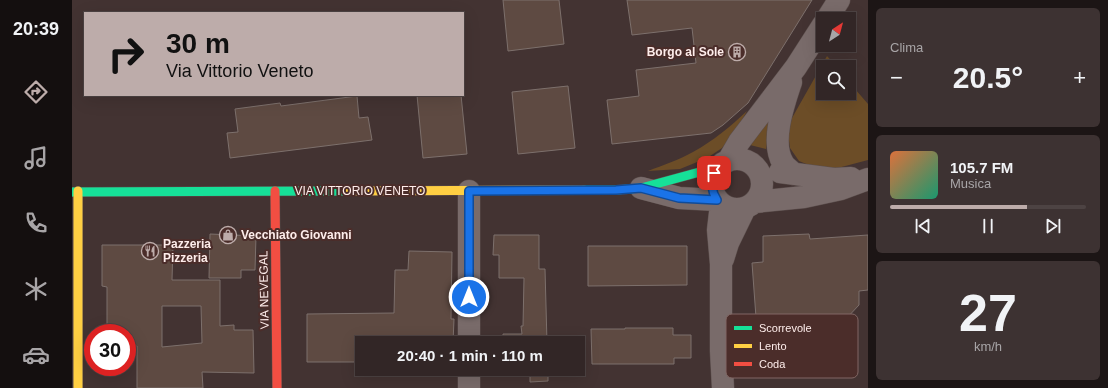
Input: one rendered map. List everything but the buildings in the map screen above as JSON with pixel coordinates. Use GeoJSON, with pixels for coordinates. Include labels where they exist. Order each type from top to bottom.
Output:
{"type":"FeatureCollection","features":[{"type":"Feature","properties":{"kind":"street"},"geometry":{"type":"LineString","coordinates":[[831,12],[839,0]]}},
{"type":"Feature","properties":{"kind":"street"},"geometry":{"type":"LineString","coordinates":[[723,388],[720,351],[721,264],[718,230],[719,202],[713,194],[712,187],[714,173],[723,164],[796,67],[816,36]]}},
{"type":"Feature","properties":{"kind":"street"},"geometry":{"type":"LineString","coordinates":[[794,174],[780,158],[777,143],[783,106],[796,67]]}},
{"type":"Feature","properties":{"kind":"street","name":"VIA VITTORIO VENETO"},"geometry":{"type":"LineString","coordinates":[[78,388],[75,191],[616,190],[641,188],[736,159],[744,160],[752,164],[757,170],[834,179],[868,178]]}},
{"type":"Feature","properties":{"kind":"street"},"geometry":{"type":"LineString","coordinates":[[721,264],[728,243],[750,205],[760,195],[762,187],[761,178],[757,170]]}},
{"type":"Feature","properties":{"kind":"street","name":"VIA VITTORIO VENETO"},"geometry":{"type":"LineString","coordinates":[[641,188],[679,198],[719,202],[733,209],[841,189],[868,178]]}},
{"type":"Feature","properties":{"kind":"street","name":"VIA NEVEGAL"},"geometry":{"type":"LineString","coordinates":[[275,191],[278,388]]}},
{"type":"Feature","properties":{"kind":"street"},"geometry":{"type":"LineString","coordinates":[[469,191],[469,336]]}},
{"type":"Feature","properties":{"kind":"street"},"geometry":{"type":"LineString","coordinates":[[469,376],[469,388]]}},
{"type":"Feature","properties":{"kind":"shaded area"},"geometry":{"type":"Polygon","coordinates":[[[827,56],[831,60],[825,60],[827,56]]]}},
{"type":"Feature","properties":{"kind":"shaded area"},"geometry":{"type":"Polygon","coordinates":[[[816,75],[816,100],[856,100],[856,90],[868,104],[868,160],[834,169],[816,168],[799,161],[790,148],[788,133],[792,118],[816,75]]]}},
{"type":"Feature","properties":{"kind":"shaded area"},"geometry":{"type":"Polygon","coordinates":[[[775,103],[766,149],[746,144],[775,103]]]}},
{"type":"Feature","properties":{"kind":"shaded area"},"geometry":{"type":"Polygon","coordinates":[[[747,111],[735,132],[722,148],[707,158],[680,169],[648,171],[682,158],[700,148],[722,133],[747,111]]]}},
{"type":"Feature","properties":{"kind":"traffic: fast"},"geometry":{"type":"LineString","coordinates":[[584,190],[641,188],[718,167]]}},
{"type":"Feature","properties":{"kind":"traffic: fast"},"geometry":{"type":"LineString","coordinates":[[72,192],[346,191]]}},
{"type":"Feature","properties":{"kind":"traffic: slow"},"geometry":{"type":"LineString","coordinates":[[346,191],[584,190]]}},
{"type":"Feature","properties":{"kind":"traffic: slow"},"geometry":{"type":"LineString","coordinates":[[78,191],[78,388]]}},
{"type":"Feature","properties":{"kind":"traffic: jam"},"geometry":{"type":"LineString","coordinates":[[275,191],[277,388]]}},
{"type":"Feature","properties":{"kind":"place","name":"Borgo al Sole"},"geometry":{"type":"Point","coordinates":[737,52]}},
{"type":"Feature","properties":{"kind":"place","name":"Vecchiato Giovanni"},"geometry":{"type":"Point","coordinates":[228,235]}},
{"type":"Feature","properties":{"kind":"place","name":"Pazzeria Pizzeria"},"geometry":{"type":"Point","coordinates":[150,251]}},
{"type":"Feature","properties":{"kind":"route"},"geometry":{"type":"LineString","coordinates":[[469,297],[469,191],[616,190],[641,188],[679,198],[717,200],[713,194],[712,187],[714,173]]}}]}
